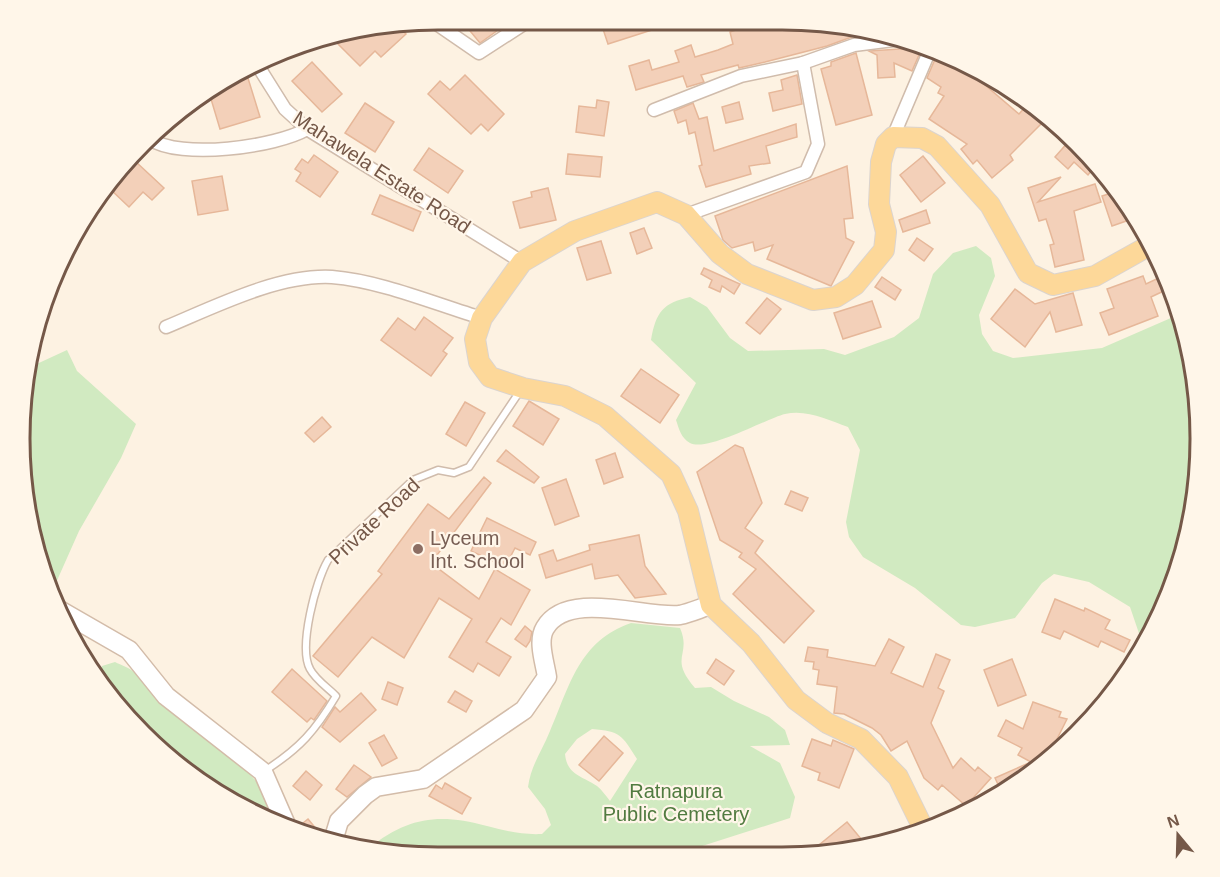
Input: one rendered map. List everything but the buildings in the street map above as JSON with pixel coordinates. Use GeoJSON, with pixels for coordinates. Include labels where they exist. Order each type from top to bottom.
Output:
{"type":"FeatureCollection","features":[{"type":"Feature","properties":{"kind":"main road"},"geometry":{"type":"LineString","coordinates":[[920,822],[898,777],[861,739],[826,723],[796,699],[751,643],[711,605],[688,511],[671,474],[605,416],[565,396],[490,377],[479,362],[475,339],[482,318],[522,262],[575,231],[657,201],[686,215],[720,254],[747,274],[813,300],[836,297],[855,285],[884,250],[886,232],[879,204],[880,162],[886,144],[893,137],[922,138],[937,146],[990,205],[1028,273],[1053,285],[1095,276],[1143,249]]}},
{"type":"Feature","properties":{"kind":"street"},"geometry":{"type":"LineString","coordinates":[[446,30],[479,53],[515,30]]}},
{"type":"Feature","properties":{"kind":"street"},"geometry":{"type":"LineString","coordinates":[[654,110],[741,76],[803,63],[854,45],[878,42]]}},
{"type":"Feature","properties":{"kind":"street"},"geometry":{"type":"LineString","coordinates":[[893,137],[927,57]]}},
{"type":"Feature","properties":{"kind":"street"},"geometry":{"type":"LineString","coordinates":[[686,215],[806,172],[818,144],[803,63]]}},
{"type":"Feature","properties":{"kind":"street","name":"Mahawela Estate Road"},"geometry":{"type":"LineString","coordinates":[[261,71],[285,109],[307,129],[522,262]]}},
{"type":"Feature","properties":{"kind":"street"},"geometry":{"type":"LineString","coordinates":[[158,142],[168,147],[207,150],[268,142],[307,129]]}},
{"type":"Feature","properties":{"kind":"street"},"geometry":{"type":"LineString","coordinates":[[166,327],[229,301],[285,283],[331,277],[388,289],[482,318]]}},
{"type":"Feature","properties":{"kind":"street"},"geometry":{"type":"LineString","coordinates":[[335,834],[339,821],[376,787],[423,779],[524,710],[547,677],[542,646],[544,628],[559,613],[606,607],[680,615],[711,605]]}},
{"type":"Feature","properties":{"kind":"street"},"geometry":{"type":"LineString","coordinates":[[71,617],[129,650],[166,696],[263,772],[281,816]]}},
{"type":"Feature","properties":{"kind":"lane","name":"Private Road"},"geometry":{"type":"LineString","coordinates":[[263,772],[286,758],[315,731],[336,696],[310,671],[304,654],[319,575],[328,560],[413,480],[438,470],[454,472],[468,467],[523,387]]}},
{"type":"Feature","properties":{"kind":"green space"},"geometry":{"type":"Polygon","coordinates":[[[976,246],[991,258],[995,276],[979,315],[982,334],[993,351],[1013,358],[1102,348],[1171,318],[1187,385],[1190,438],[1187,492],[1168,570],[1159,595],[1139,635],[1130,607],[1089,582],[1054,574],[1042,583],[1015,618],[975,627],[961,625],[915,588],[863,557],[849,537],[846,522],[860,450],[848,427],[817,416],[793,413],[776,417],[723,439],[698,445],[684,439],[679,430],[676,420],[696,383],[651,340],[658,316],[673,302],[690,297],[707,307],[730,338],[748,351],[824,349],[845,355],[894,337],[919,318],[933,274],[953,253],[976,246]]]}},
{"type":"Feature","properties":{"kind":"green space"},"geometry":{"type":"Polygon","coordinates":[[[67,350],[77,371],[136,424],[121,458],[79,531],[56,582],[44,544],[33,492],[30,438],[33,385],[37,364],[67,350]]]}},
{"type":"Feature","properties":{"kind":"green space","name":"Ratnapura Public Cemetery"},"geometry":{"type":"Polygon","coordinates":[[[631,623],[680,628],[684,645],[683,669],[695,688],[711,687],[734,701],[769,717],[785,730],[790,745],[750,746],[780,763],[795,797],[790,818],[699,847],[438,847],[377,842],[411,824],[439,819],[470,822],[507,831],[542,834],[551,825],[545,809],[528,787],[532,772],[578,666],[599,641],[613,631],[631,623]],[[592,729],[577,739],[565,754],[572,771],[597,786],[610,801],[637,759],[624,739],[609,731],[592,729]]]}},
{"type":"Feature","properties":{"kind":"green space"},"geometry":{"type":"Polygon","coordinates":[[[115,662],[133,671],[162,704],[230,755],[246,770],[260,786],[271,811],[212,778],[169,746],[131,708],[114,687],[102,666],[115,662]]]}},
{"type":"Feature","properties":{"kind":"place","name":"Lyceum Int. School"},"geometry":{"type":"Point","coordinates":[418,549]}}]}
